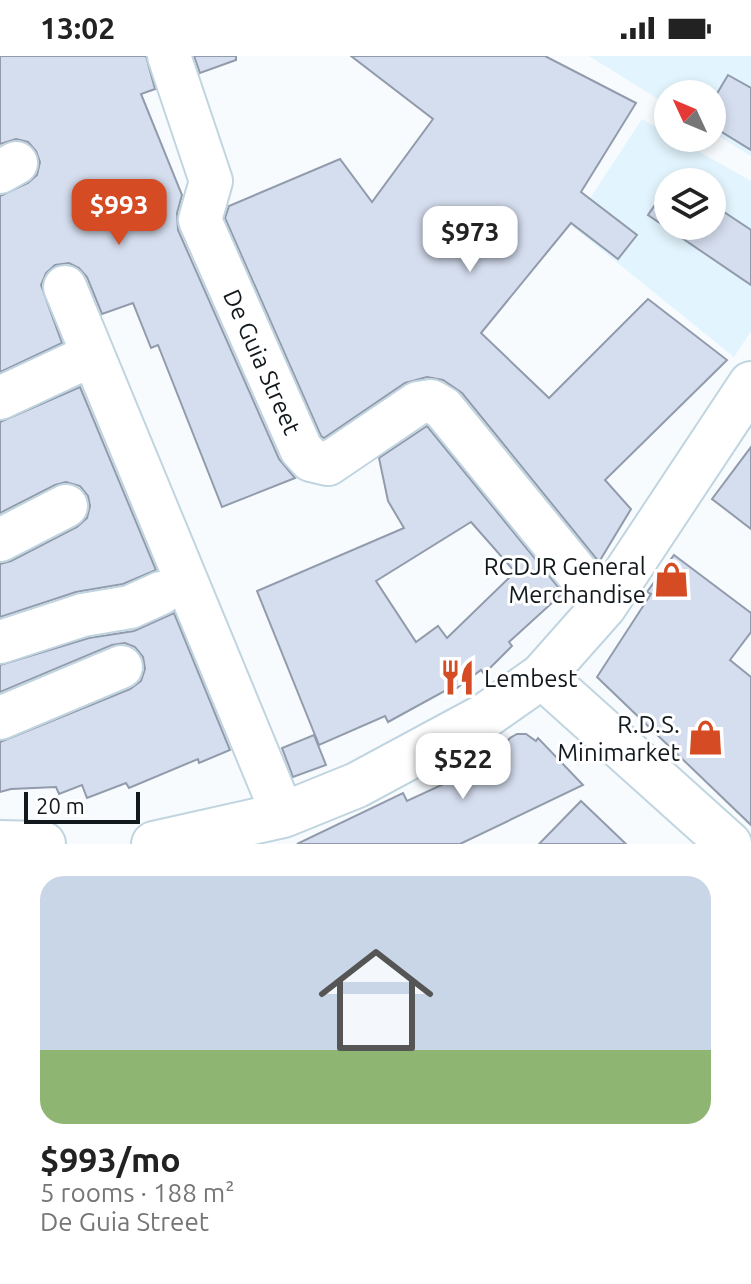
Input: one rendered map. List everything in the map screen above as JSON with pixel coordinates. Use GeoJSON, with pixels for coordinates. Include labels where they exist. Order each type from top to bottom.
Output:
{"type":"FeatureCollection","features":[{"type":"Feature","properties":{"kind":"main road"},"geometry":{"type":"LineString","coordinates":[[154,844],[283,815],[357,785],[485,716],[542,676],[604,606],[751,384]]}},
{"type":"Feature","properties":{"kind":"main road"},"geometry":{"type":"LineString","coordinates":[[542,676],[729,844]]}},
{"type":"Feature","properties":{"kind":"main road"},"geometry":{"type":"LineString","coordinates":[[0,843],[43,844]]}},
{"type":"Feature","properties":{"kind":"street","name":"De Guia Street"},"geometry":{"type":"LineString","coordinates":[[169,56],[211,181],[200,220],[301,449],[311,460],[328,464],[418,403],[431,401],[443,408],[604,606]]}},
{"type":"Feature","properties":{"kind":"street"},"geometry":{"type":"LineString","coordinates":[[65,287],[283,815]]}},
{"type":"Feature","properties":{"kind":"street"},"geometry":{"type":"LineString","coordinates":[[0,398],[92,355]]}},
{"type":"Feature","properties":{"kind":"street"},"geometry":{"type":"LineString","coordinates":[[0,540],[66,506]]}},
{"type":"Feature","properties":{"kind":"street"},"geometry":{"type":"LineString","coordinates":[[0,642],[83,615],[130,607],[161,593]]}},
{"type":"Feature","properties":{"kind":"street"},"geometry":{"type":"LineString","coordinates":[[0,718],[121,667]]}},
{"type":"Feature","properties":{"kind":"shaded area"},"geometry":{"type":"Polygon","coordinates":[[[589,56],[751,56],[751,156],[726,141],[726,80],[654,80],[654,96],[589,56]]]}},
{"type":"Feature","properties":{"kind":"shaded area"},"geometry":{"type":"Polygon","coordinates":[[[642,119],[654,126],[654,152],[700,152],[751,181],[751,331],[734,357],[572,226],[642,119]]]}},
{"type":"Feature","properties":{"kind":"building"},"geometry":{"type":"Polygon","coordinates":[[[0,56],[146,56],[155,89],[141,94],[182,195],[177,213],[178,230],[279,459],[295,478],[222,507],[158,345],[151,348],[133,303],[102,314],[87,277],[69,263],[55,265],[46,273],[41,285],[62,343],[0,372],[0,196],[28,183],[37,175],[40,162],[28,142],[16,139],[0,144],[0,56]]]}},
{"type":"Feature","properties":{"kind":"building"},"geometry":{"type":"Polygon","coordinates":[[[194,56],[236,56],[236,60],[200,73],[194,56]]]}},
{"type":"Feature","properties":{"kind":"building"},"geometry":{"type":"Polygon","coordinates":[[[351,56],[545,56],[636,103],[581,192],[637,235],[618,259],[571,223],[481,333],[549,398],[648,299],[727,360],[605,480],[631,509],[599,562],[462,393],[443,380],[427,377],[405,383],[324,438],[321,436],[225,218],[229,206],[340,159],[372,202],[433,119],[351,56]]]}},
{"type":"Feature","properties":{"kind":"building"},"geometry":{"type":"Polygon","coordinates":[[[728,75],[751,88],[751,150],[726,135],[725,80],[728,75]]]}},
{"type":"Feature","properties":{"kind":"building"},"geometry":{"type":"Polygon","coordinates":[[[726,213],[751,230],[751,285],[685,240],[726,240],[726,213]]]}},
{"type":"Feature","properties":{"kind":"building"},"geometry":{"type":"Polygon","coordinates":[[[80,387],[156,570],[123,584],[76,592],[0,617],[0,564],[77,527],[87,518],[90,506],[88,496],[80,486],[66,482],[0,513],[0,422],[80,387]]]}},
{"type":"Feature","properties":{"kind":"building"},"geometry":{"type":"Polygon","coordinates":[[[427,426],[563,593],[509,642],[512,646],[484,674],[481,670],[453,691],[450,688],[388,722],[385,716],[319,745],[257,591],[404,528],[388,501],[379,458],[427,426]],[[471,522],[376,581],[416,642],[438,626],[447,638],[515,572],[471,522]]]}},
{"type":"Feature","properties":{"kind":"building"},"geometry":{"type":"Polygon","coordinates":[[[751,447],[751,529],[712,499],[751,447]]]}},
{"type":"Feature","properties":{"kind":"building","name":"R.D.S. Minimarket"},"geometry":{"type":"Polygon","coordinates":[[[674,555],[751,613],[751,632],[730,660],[751,677],[751,825],[597,677],[651,594],[647,592],[674,555]]]}},
{"type":"Feature","properties":{"kind":"building"},"geometry":{"type":"Polygon","coordinates":[[[174,613],[230,750],[199,763],[198,759],[129,788],[126,783],[87,798],[82,785],[59,794],[56,787],[0,792],[0,742],[130,689],[141,681],[145,669],[143,657],[135,647],[125,643],[112,645],[0,692],[0,665],[89,638],[134,631],[174,613]]]}},
{"type":"Feature","properties":{"kind":"building"},"geometry":{"type":"Polygon","coordinates":[[[517,734],[526,734],[536,741],[538,738],[583,785],[460,844],[297,844],[403,793],[407,801],[485,765],[517,734]]]}},
{"type":"Feature","properties":{"kind":"building"},"geometry":{"type":"Polygon","coordinates":[[[314,735],[326,765],[293,777],[282,748],[314,735]]]}},
{"type":"Feature","properties":{"kind":"building"},"geometry":{"type":"Polygon","coordinates":[[[581,801],[626,844],[539,844],[581,801]]]}},
{"type":"Feature","properties":{"kind":"place","name":"RCDJR General Merchandise"},"geometry":{"type":"Point","coordinates":[672,580]}},
{"type":"Feature","properties":{"kind":"place","name":"Lembest"},"geometry":{"type":"Point","coordinates":[458,678]}},
{"type":"Feature","properties":{"kind":"place","name":"R.D.S. Minimarket"},"geometry":{"type":"Point","coordinates":[706,738]}}]}
